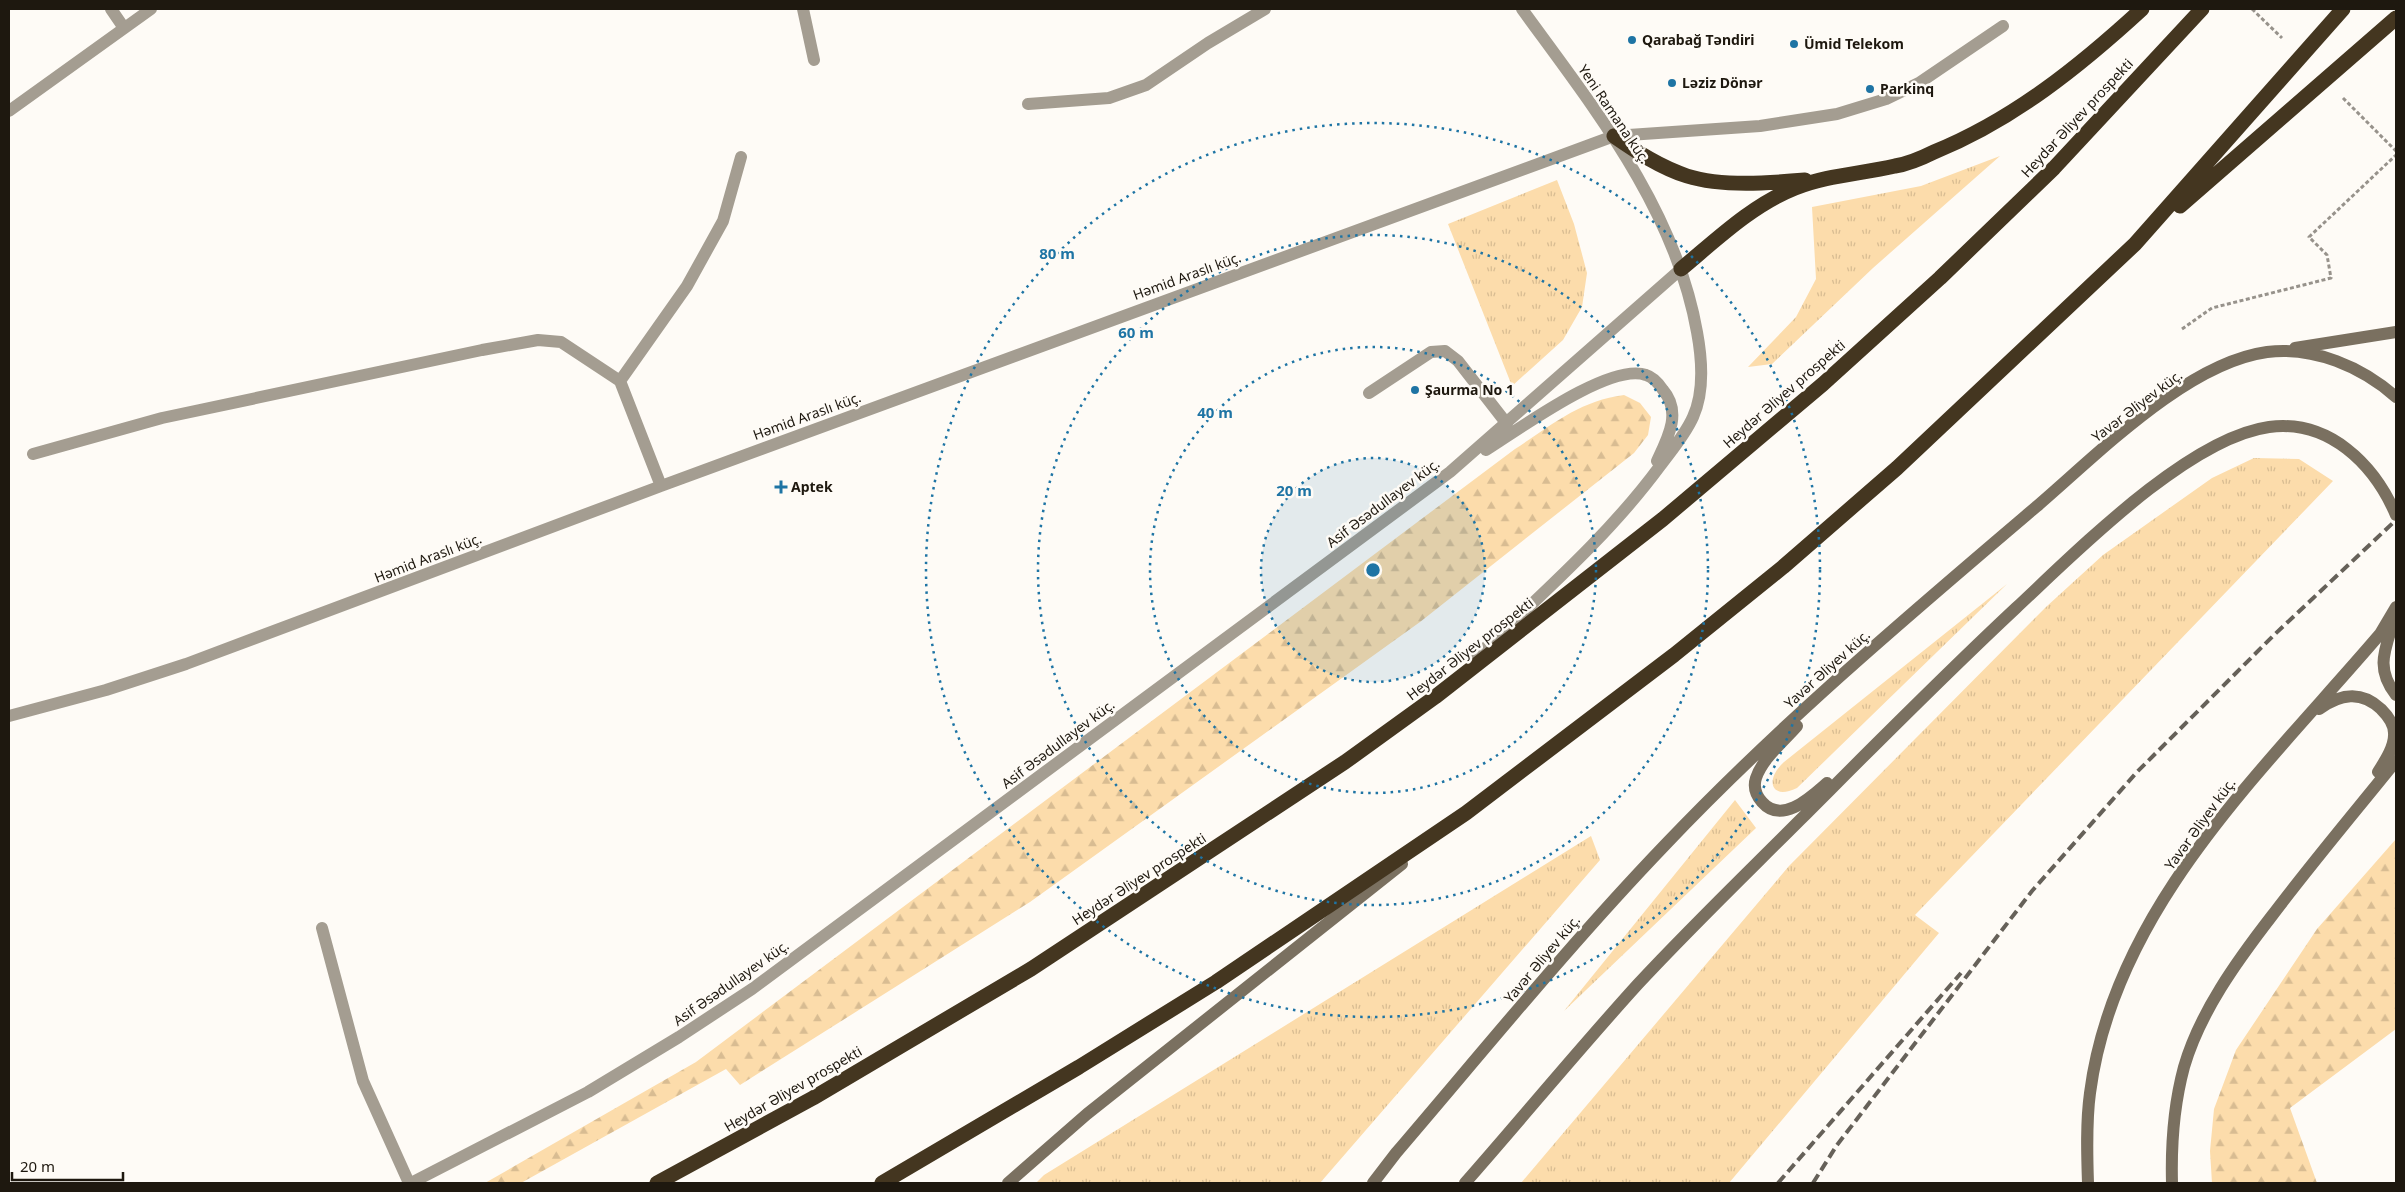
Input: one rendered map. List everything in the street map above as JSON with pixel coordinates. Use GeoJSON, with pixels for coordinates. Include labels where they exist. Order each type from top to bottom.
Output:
{"type":"FeatureCollection","features":[{"type":"Feature","properties":{"kind":"highway"},"geometry":{"type":"LineString","coordinates":[[1614,136],[1651,161],[1689,177],[1763,184],[1832,177],[1896,166],[1935,152],[1972,134],[2042,92],[2101,47],[2142,9]]}},
{"type":"Feature","properties":{"kind":"highway","name":"Heydər Əliyev prospekti"},"geometry":{"type":"LineString","coordinates":[[658,1183],[813,1098],[1031,969],[1337,768],[1435,697],[1662,519],[1823,384],[1940,278],[2054,168],[2202,9]]}},
{"type":"Feature","properties":{"kind":"highway"},"geometry":{"type":"LineString","coordinates":[[2135,244],[2343,9]]}},
{"type":"Feature","properties":{"kind":"highway"},"geometry":{"type":"LineString","coordinates":[[882,1183],[1079,1067],[1216,982],[1466,813],[1674,655],[1790,560],[1919,448],[2135,244],[2396,18]]}},
{"type":"Feature","properties":{"kind":"highway"},"geometry":{"type":"LineString","coordinates":[[1681,270],[1728,231],[1770,202],[1794,188],[1832,177]]}},
{"type":"Feature","properties":{"kind":"main road"},"geometry":{"type":"LineString","coordinates":[[2268,352],[2396,332]]}},
{"type":"Feature","properties":{"kind":"main road","name":"Yavər Əliyev küç."},"geometry":{"type":"LineString","coordinates":[[1373,1183],[1396,1153],[1594,922],[1659,851],[1722,788],[1843,674],[2121,435],[2172,394],[2205,374],[2236,361],[2268,352],[2306,353],[2336,360],[2361,372],[2396,398]]}},
{"type":"Feature","properties":{"kind":"main road"},"geometry":{"type":"LineString","coordinates":[[1465,1183],[1639,984],[1904,716],[1985,636],[2121,514],[2182,466],[2210,449],[2266,427],[2301,427],[2319,432],[2355,455],[2369,470],[2389,499],[2396,515]]}},
{"type":"Feature","properties":{"kind":"main road","name":"Yavər Əliyev küç."},"geometry":{"type":"LineString","coordinates":[[2088,1183],[2090,1093],[2102,1035],[2124,974],[2164,899],[2208,834],[2257,773],[2380,634],[2396,608]]}},
{"type":"Feature","properties":{"kind":"main road"},"geometry":{"type":"LineString","coordinates":[[2396,615],[2385,650],[2383,667],[2386,682],[2396,695]]}},
{"type":"Feature","properties":{"kind":"main road"},"geometry":{"type":"LineString","coordinates":[[1843,674],[1763,765],[1756,776],[1754,787],[1758,797],[1772,811],[1782,812],[1806,800],[1904,716]]}},
{"type":"Feature","properties":{"kind":"main road"},"geometry":{"type":"LineString","coordinates":[[2257,773],[2314,713],[2325,705],[2349,695],[2366,698],[2376,704],[2390,721],[2394,732],[2392,743],[2387,758],[2343,827]]}},
{"type":"Feature","properties":{"kind":"main road"},"geometry":{"type":"LineString","coordinates":[[2172,1183],[2176,1109],[2184,1066],[2205,1018],[2235,964],[2290,891],[2396,760]]}},
{"type":"Feature","properties":{"kind":"main road"},"geometry":{"type":"LineString","coordinates":[[1008,1183],[1087,1114],[1466,813]]}},
{"type":"Feature","properties":{"kind":"main road"},"geometry":{"type":"LineString","coordinates":[[1366,1183],[1396,1153]]}},
{"type":"Feature","properties":{"kind":"street"},"geometry":{"type":"LineString","coordinates":[[111,9],[124,28]]}},
{"type":"Feature","properties":{"kind":"street"},"geometry":{"type":"LineString","coordinates":[[9,111],[151,9]]}},
{"type":"Feature","properties":{"kind":"street"},"geometry":{"type":"LineString","coordinates":[[803,9],[814,60]]}},
{"type":"Feature","properties":{"kind":"street"},"geometry":{"type":"LineString","coordinates":[[1028,104],[1109,98],[1146,85],[1208,43],[1265,9]]}},
{"type":"Feature","properties":{"kind":"street","name":"Yeni Ramana küç."},"geometry":{"type":"LineString","coordinates":[[1522,9],[1614,136],[1654,206],[1681,270],[1695,319],[1702,362],[1699,394],[1694,417],[1643,489]]}},
{"type":"Feature","properties":{"kind":"street","name":"Həmid Araslı küç."},"geometry":{"type":"LineString","coordinates":[[9,716],[106,690],[186,664],[661,486],[1614,136],[1760,126],[1837,114],[1886,99],[1920,83],[2003,26]]}},
{"type":"Feature","properties":{"kind":"street"},"geometry":{"type":"LineString","coordinates":[[620,381],[688,286],[723,221],[741,157]]}},
{"type":"Feature","properties":{"kind":"street","name":"Asif Əsədullayev küç."},"geometry":{"type":"LineString","coordinates":[[410,1183],[588,1092],[679,1037],[752,989],[1450,472],[1681,270]]}},
{"type":"Feature","properties":{"kind":"street"},"geometry":{"type":"LineString","coordinates":[[33,454],[162,418],[482,350],[538,340],[561,342],[620,381],[661,486]]}},
{"type":"Feature","properties":{"kind":"street"},"geometry":{"type":"LineString","coordinates":[[1369,393],[1431,352],[1445,351],[1458,361],[1507,424]]}},
{"type":"Feature","properties":{"kind":"street"},"geometry":{"type":"LineString","coordinates":[[1435,697],[1614,522],[1643,489],[1668,438],[1672,424],[1672,408],[1667,395],[1657,382],[1646,375],[1629,374],[1609,378],[1579,392],[1450,472]]}},
{"type":"Feature","properties":{"kind":"street"},"geometry":{"type":"LineString","coordinates":[[322,928],[363,1081],[410,1183]]}},
{"type":"Feature","properties":{"kind":"path"},"geometry":{"type":"LineString","coordinates":[[2182,329],[2212,308],[2331,278],[2327,255],[2309,237],[2396,155]]}},
{"type":"Feature","properties":{"kind":"green space"},"geometry":{"type":"Polygon","coordinates":[[[2000,156],[1873,268],[1772,364],[1748,367],[1796,317],[1816,279],[1812,207],[1921,186],[2000,156]]]}},
{"type":"Feature","properties":{"kind":"green space"},"geometry":{"type":"Polygon","coordinates":[[[1557,180],[1574,224],[1587,273],[1582,307],[1563,340],[1512,386],[1448,224],[1557,180]]]}},
{"type":"Feature","properties":{"kind":"green space"},"geometry":{"type":"Polygon","coordinates":[[[1624,395],[1640,403],[1651,417],[1648,435],[1634,453],[1420,622],[1030,902],[740,1085],[726,1069],[521,1183],[485,1183],[696,1062],[1515,449],[1579,408],[1608,398],[1624,395]]]}},
{"type":"Feature","properties":{"kind":"green space"},"geometry":{"type":"Polygon","coordinates":[[[2254,458],[2299,459],[2333,481],[1915,915],[1939,933],[1729,1183],[1521,1183],[1789,866],[2046,607],[2103,555],[2212,478],[2254,458]]]}},
{"type":"Feature","properties":{"kind":"green space"},"geometry":{"type":"Polygon","coordinates":[[[2007,584],[1797,788],[1781,792],[1776,790],[1773,786],[1774,775],[1784,762],[2007,584]]]}},
{"type":"Feature","properties":{"kind":"green space"},"geometry":{"type":"Polygon","coordinates":[[[1735,800],[1756,828],[1564,1011],[1735,800]]]}},
{"type":"Feature","properties":{"kind":"green space"},"geometry":{"type":"Polygon","coordinates":[[[1591,836],[1600,860],[1320,1183],[1036,1183],[1044,1175],[1591,836]]]}},
{"type":"Feature","properties":{"kind":"green space"},"geometry":{"type":"Polygon","coordinates":[[[2396,839],[2396,1029],[2290,1108],[2317,1183],[2212,1183],[2210,1151],[2214,1109],[2236,1050],[2317,929],[2396,839]]]}},
{"type":"Feature","properties":{"kind":"railway"},"geometry":{"type":"LineString","coordinates":[[1813,1183],[1837,1145],[2032,891],[2137,772],[2274,635],[2396,520]]}},
{"type":"Feature","properties":{"kind":"railway"},"geometry":{"type":"LineString","coordinates":[[1778,1183],[1961,973]]}},
{"type":"Feature","properties":{"kind":"place","name":"Qarabağ Təndiri"},"geometry":{"type":"Point","coordinates":[1632,40]}},
{"type":"Feature","properties":{"kind":"place","name":"Ümid Telekom"},"geometry":{"type":"Point","coordinates":[1794,44]}},
{"type":"Feature","properties":{"kind":"place","name":"Ləziz Dönər"},"geometry":{"type":"Point","coordinates":[1672,83]}},
{"type":"Feature","properties":{"kind":"place","name":"Parkinq"},"geometry":{"type":"Point","coordinates":[1870,89]}},
{"type":"Feature","properties":{"kind":"place","name":"Şaurma No 1"},"geometry":{"type":"Point","coordinates":[1415,390]}},
{"type":"Feature","properties":{"kind":"place","name":"Aptek"},"geometry":{"type":"Point","coordinates":[781,487]}}]}
